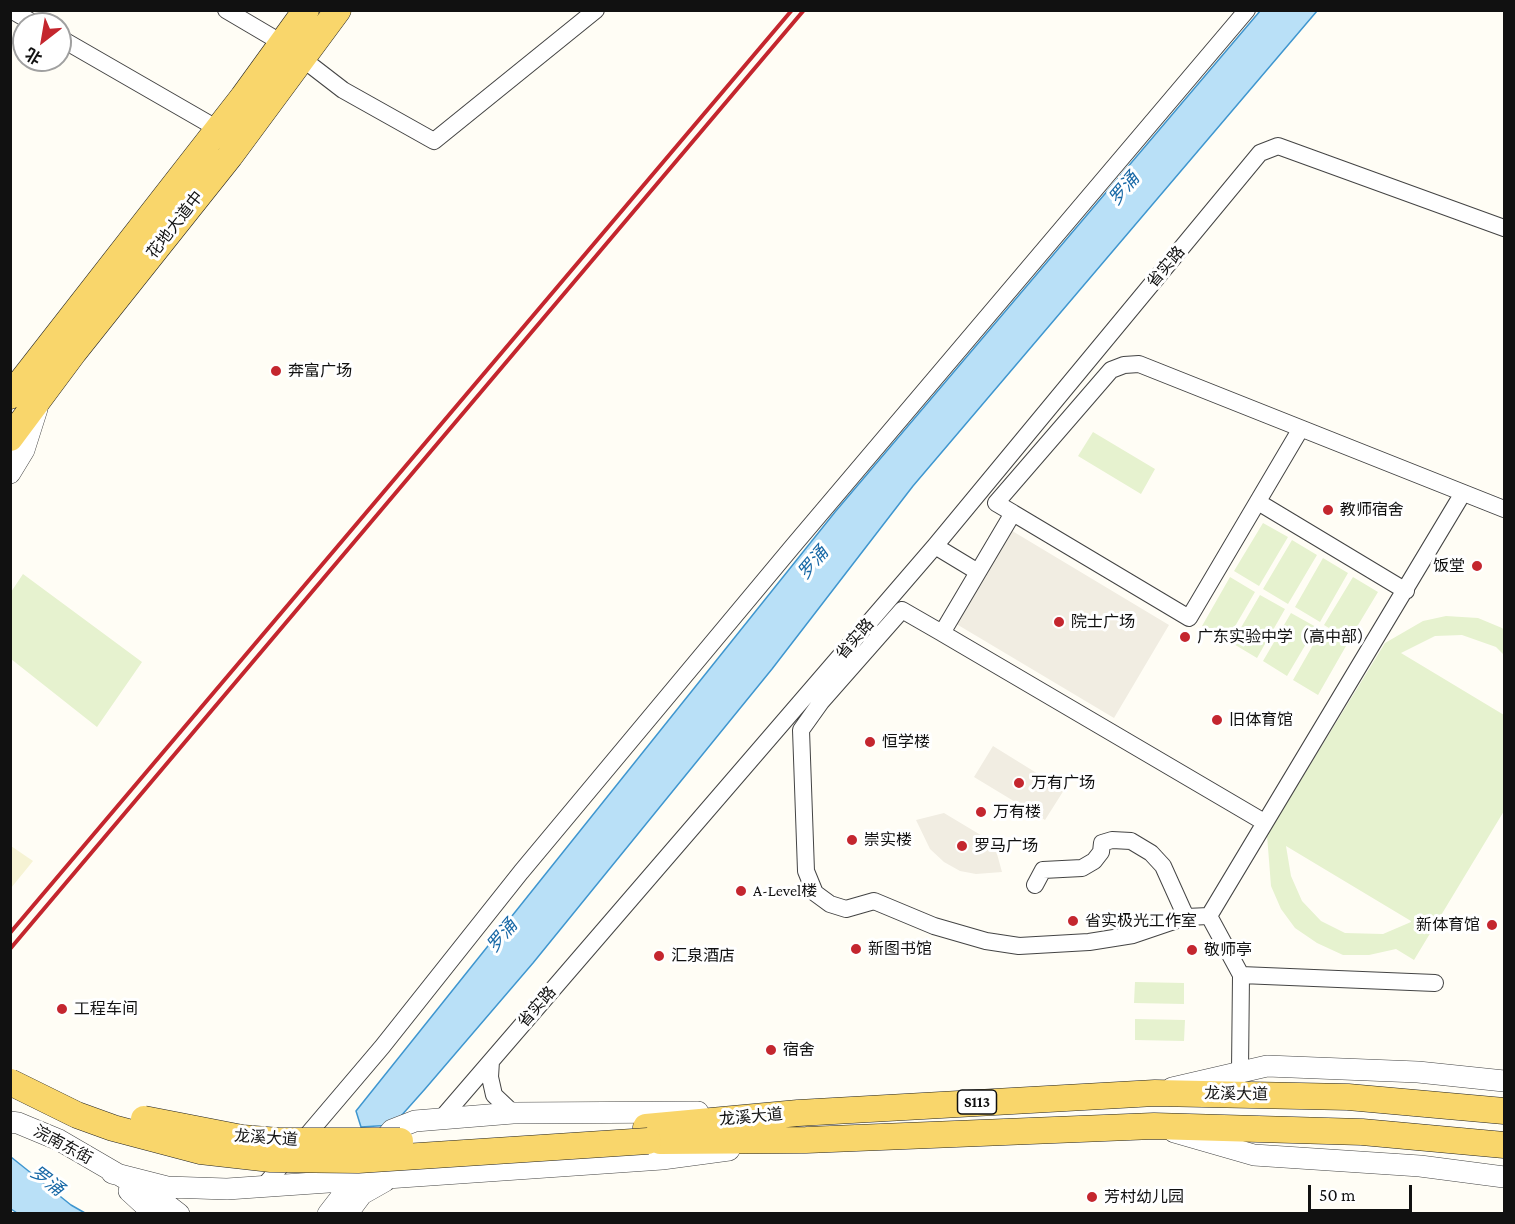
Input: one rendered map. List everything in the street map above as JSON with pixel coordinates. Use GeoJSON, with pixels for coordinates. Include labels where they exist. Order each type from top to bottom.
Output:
{"type":"FeatureCollection","features":[{"type":"Feature","properties":{"kind":"main road","name":"花地大道中"},"geometry":{"type":"LineString","coordinates":[[10,396],[218,129],[306,10]]}},
{"type":"Feature","properties":{"kind":"main road","name":"花地大道中"},"geometry":{"type":"LineString","coordinates":[[10,438],[74,352],[230,156],[338,10]]}},
{"type":"Feature","properties":{"kind":"main road"},"geometry":{"type":"LineString","coordinates":[[10,449],[74,352]]}},
{"type":"Feature","properties":{"kind":"main road","name":"龙溪大道"},"geometry":{"type":"LineString","coordinates":[[10,1065],[90,1103],[133,1117],[242,1138],[371,1142],[647,1134],[806,1140],[1154,1126],[1341,1131],[1498,1145]]}},
{"type":"Feature","properties":{"kind":"main road","name":"龙溪大道"},"geometry":{"type":"LineString","coordinates":[[10,1082],[76,1115],[113,1128],[200,1151],[271,1159],[358,1160],[647,1134],[798,1113],[1155,1093],[1348,1097],[1501,1111]]}},
{"type":"Feature","properties":{"kind":"street"},"geometry":{"type":"LineString","coordinates":[[226,10],[282,43],[342,90],[434,141],[596,10]]}},
{"type":"Feature","properties":{"kind":"street"},"geometry":{"type":"LineString","coordinates":[[262,1187],[382,1047],[521,872],[792,546],[1247,10]]}},
{"type":"Feature","properties":{"kind":"street"},"geometry":{"type":"LineString","coordinates":[[72,45],[218,129]]}},
{"type":"Feature","properties":{"kind":"street","name":"省实路"},"geometry":{"type":"LineString","coordinates":[[436,1119],[491,1061],[935,546],[1260,153],[1278,146],[1504,228]]}},
{"type":"Feature","properties":{"kind":"street"},"geometry":{"type":"LineString","coordinates":[[1300,430],[1189,618],[996,503],[1111,370],[1125,365],[1139,364],[1300,430],[1504,509]]}},
{"type":"Feature","properties":{"kind":"street"},"geometry":{"type":"LineString","coordinates":[[10,473],[24,450],[37,409]]}},
{"type":"Feature","properties":{"kind":"street"},"geometry":{"type":"LineString","coordinates":[[1209,915],[1463,493]]}},
{"type":"Feature","properties":{"kind":"street"},"geometry":{"type":"LineString","coordinates":[[1258,502],[1406,591]]}},
{"type":"Feature","properties":{"kind":"street"},"geometry":{"type":"LineString","coordinates":[[942,633],[1013,513]]}},
{"type":"Feature","properties":{"kind":"street"},"geometry":{"type":"LineString","coordinates":[[935,546],[978,572]]}},
{"type":"Feature","properties":{"kind":"street"},"geometry":{"type":"LineString","coordinates":[[1209,915],[1186,917],[1134,935],[1089,942],[1019,946],[986,941],[934,926],[874,902],[846,909],[830,904],[815,893],[806,871],[801,730],[821,702],[902,610],[1264,822]]}},
{"type":"Feature","properties":{"kind":"street"},"geometry":{"type":"LineString","coordinates":[[1035,885],[1043,870],[1082,868],[1094,861],[1101,852],[1102,843],[1112,840],[1131,841],[1151,853],[1163,866],[1186,917]]}},
{"type":"Feature","properties":{"kind":"street"},"geometry":{"type":"LineString","coordinates":[[1209,915],[1242,975],[1240,1070]]}},
{"type":"Feature","properties":{"kind":"street"},"geometry":{"type":"LineString","coordinates":[[1242,975],[1435,983]]}},
{"type":"Feature","properties":{"kind":"street"},"geometry":{"type":"LineString","coordinates":[[491,1061],[490,1077],[494,1095],[513,1113]]}},
{"type":"Feature","properties":{"kind":"street"},"geometry":{"type":"LineString","coordinates":[[1155,1093],[1240,1070],[1267,1066],[1418,1072],[1504,1081]]}},
{"type":"Feature","properties":{"kind":"street"},"geometry":{"type":"LineString","coordinates":[[328,1214],[392,1130],[415,1121],[513,1113],[798,1113]]}},
{"type":"Feature","properties":{"kind":"street"},"geometry":{"type":"LineString","coordinates":[[389,1180],[389,1165],[398,1146],[412,1130],[436,1119]]}},
{"type":"Feature","properties":{"kind":"street","name":"浣南东街"},"geometry":{"type":"LineString","coordinates":[[10,1122],[18,1123],[59,1140],[112,1173]]}},
{"type":"Feature","properties":{"kind":"street"},"geometry":{"type":"LineString","coordinates":[[1154,1126],[1254,1155],[1420,1166],[1504,1177]]}},
{"type":"Feature","properties":{"kind":"street"},"geometry":{"type":"LineString","coordinates":[[112,1173],[166,1186],[197,1190],[262,1187],[389,1180],[662,1159],[806,1140]]}},
{"type":"Feature","properties":{"kind":"street"},"geometry":{"type":"LineString","coordinates":[[112,1173],[154,1214]]}},
{"type":"Feature","properties":{"kind":"street"},"geometry":{"type":"LineString","coordinates":[[112,1173],[157,1197],[179,1214]]}},
{"type":"Feature","properties":{"kind":"street"},"geometry":{"type":"LineString","coordinates":[[347,1214],[362,1194],[389,1180]]}},
{"type":"Feature","properties":{"kind":"shaded area","name":"院士广场"},"geometry":{"type":"Polygon","coordinates":[[[1004,526],[1169,625],[1114,718],[948,619],[1004,526]]]}},
{"type":"Feature","properties":{"kind":"shaded area","name":"万有广场"},"geometry":{"type":"Polygon","coordinates":[[[993,746],[1064,790],[1045,820],[974,777],[993,746]]]}},
{"type":"Feature","properties":{"kind":"shaded area","name":"罗马广场"},"geometry":{"type":"Polygon","coordinates":[[[944,813],[994,843],[1002,872],[976,874],[960,871],[944,862],[930,849],[916,820],[944,813]]]}},
{"type":"Feature","properties":{"kind":"shaded area"},"geometry":{"type":"Polygon","coordinates":[[[11,846],[33,861],[11,888],[11,846]]]}},
{"type":"Feature","properties":{"kind":"green space"},"geometry":{"type":"Polygon","coordinates":[[[1093,432],[1155,469],[1141,494],[1078,456],[1093,432]]]}},
{"type":"Feature","properties":{"kind":"green space"},"geometry":{"type":"Polygon","coordinates":[[[1263,523],[1288,537],[1259,586],[1234,571],[1263,523]]]}},
{"type":"Feature","properties":{"kind":"green space"},"geometry":{"type":"Polygon","coordinates":[[[1292,540],[1317,555],[1288,604],[1263,589],[1292,540]]]}},
{"type":"Feature","properties":{"kind":"green space"},"geometry":{"type":"Polygon","coordinates":[[[1323,558],[1348,573],[1320,622],[1295,607],[1323,558]]]}},
{"type":"Feature","properties":{"kind":"green space"},"geometry":{"type":"Polygon","coordinates":[[[23,574],[142,662],[97,727],[11,659],[11,592],[23,574]]]}},
{"type":"Feature","properties":{"kind":"green space"},"geometry":{"type":"Polygon","coordinates":[[[1230,577],[1255,592],[1227,640],[1202,626],[1230,577]]]}},
{"type":"Feature","properties":{"kind":"green space"},"geometry":{"type":"Polygon","coordinates":[[[1353,577],[1378,592],[1349,640],[1324,625],[1353,577]]]}},
{"type":"Feature","properties":{"kind":"green space"},"geometry":{"type":"Polygon","coordinates":[[[1260,595],[1285,609],[1257,658],[1232,643],[1260,595]]]}},
{"type":"Feature","properties":{"kind":"green space"},"geometry":{"type":"Polygon","coordinates":[[[1291,613],[1316,627],[1287,676],[1263,661],[1291,613]]]}},
{"type":"Feature","properties":{"kind":"green space"},"geometry":{"type":"Polygon","coordinates":[[[1446,616],[1478,618],[1504,630],[1504,655],[1496,647],[1462,635],[1435,636],[1401,653],[1504,715],[1504,811],[1414,960],[1396,949],[1369,955],[1343,955],[1317,943],[1295,928],[1281,909],[1271,886],[1267,835],[1385,643],[1423,621],[1446,616]],[[1286,846],[1291,876],[1302,901],[1321,921],[1345,933],[1383,934],[1411,921],[1286,846]]]}},
{"type":"Feature","properties":{"kind":"green space"},"geometry":{"type":"Polygon","coordinates":[[[1321,631],[1346,646],[1318,695],[1293,680],[1321,631]]]}},
{"type":"Feature","properties":{"kind":"green space"},"geometry":{"type":"Polygon","coordinates":[[[1135,982],[1184,983],[1184,1004],[1134,1003],[1135,982]]]}},
{"type":"Feature","properties":{"kind":"green space"},"geometry":{"type":"Polygon","coordinates":[[[1135,1019],[1185,1020],[1184,1041],[1135,1040],[1135,1019]]]}},
{"type":"Feature","properties":{"kind":"water","name":"罗涌"},"geometry":{"type":"Polygon","coordinates":[[[1260,11],[1317,11],[913,486],[772,669],[533,963],[393,1125],[361,1127],[356,1111],[835,512],[1260,11]]]}},
{"type":"Feature","properties":{"kind":"water"},"geometry":{"type":"Polygon","coordinates":[[[11,1157],[71,1205],[85,1213],[17,1213],[11,1209],[11,1157]]]}},
{"type":"Feature","properties":{"kind":"railway"},"geometry":{"type":"LineString","coordinates":[[10,933],[792,10]]}},
{"type":"Feature","properties":{"kind":"railway"},"geometry":{"type":"LineString","coordinates":[[10,949],[804,10]]}},
{"type":"Feature","properties":{"kind":"place","name":"奔富广场"},"geometry":{"type":"Point","coordinates":[276,371]}},
{"type":"Feature","properties":{"kind":"place","name":"教师宿舍"},"geometry":{"type":"Point","coordinates":[1328,510]}},
{"type":"Feature","properties":{"kind":"place","name":"饭堂"},"geometry":{"type":"Point","coordinates":[1477,566]}},
{"type":"Feature","properties":{"kind":"place","name":"院士广场"},"geometry":{"type":"Point","coordinates":[1059,622]}},
{"type":"Feature","properties":{"kind":"place","name":"广东实验中学（高中部）"},"geometry":{"type":"Point","coordinates":[1185,637]}},
{"type":"Feature","properties":{"kind":"place","name":"旧体育馆"},"geometry":{"type":"Point","coordinates":[1217,720]}},
{"type":"Feature","properties":{"kind":"place","name":"恒学楼"},"geometry":{"type":"Point","coordinates":[870,742]}},
{"type":"Feature","properties":{"kind":"place","name":"万有广场"},"geometry":{"type":"Point","coordinates":[1019,783]}},
{"type":"Feature","properties":{"kind":"place","name":"万有楼"},"geometry":{"type":"Point","coordinates":[981,812]}},
{"type":"Feature","properties":{"kind":"place","name":"崇实楼"},"geometry":{"type":"Point","coordinates":[852,840]}},
{"type":"Feature","properties":{"kind":"place","name":"罗马广场"},"geometry":{"type":"Point","coordinates":[962,846]}},
{"type":"Feature","properties":{"kind":"place","name":"A-Level楼"},"geometry":{"type":"Point","coordinates":[741,891]}},
{"type":"Feature","properties":{"kind":"place","name":"省实极光工作室"},"geometry":{"type":"Point","coordinates":[1073,921]}},
{"type":"Feature","properties":{"kind":"place","name":"新体育馆"},"geometry":{"type":"Point","coordinates":[1492,925]}},
{"type":"Feature","properties":{"kind":"place","name":"新图书馆"},"geometry":{"type":"Point","coordinates":[856,949]}},
{"type":"Feature","properties":{"kind":"place","name":"敬师亭"},"geometry":{"type":"Point","coordinates":[1192,950]}},
{"type":"Feature","properties":{"kind":"place","name":"汇泉酒店"},"geometry":{"type":"Point","coordinates":[659,956]}},
{"type":"Feature","properties":{"kind":"place","name":"工程车间"},"geometry":{"type":"Point","coordinates":[62,1009]}},
{"type":"Feature","properties":{"kind":"place","name":"宿舍"},"geometry":{"type":"Point","coordinates":[771,1050]}},
{"type":"Feature","properties":{"kind":"place","name":"芳村幼儿园"},"geometry":{"type":"Point","coordinates":[1092,1197]}}]}
